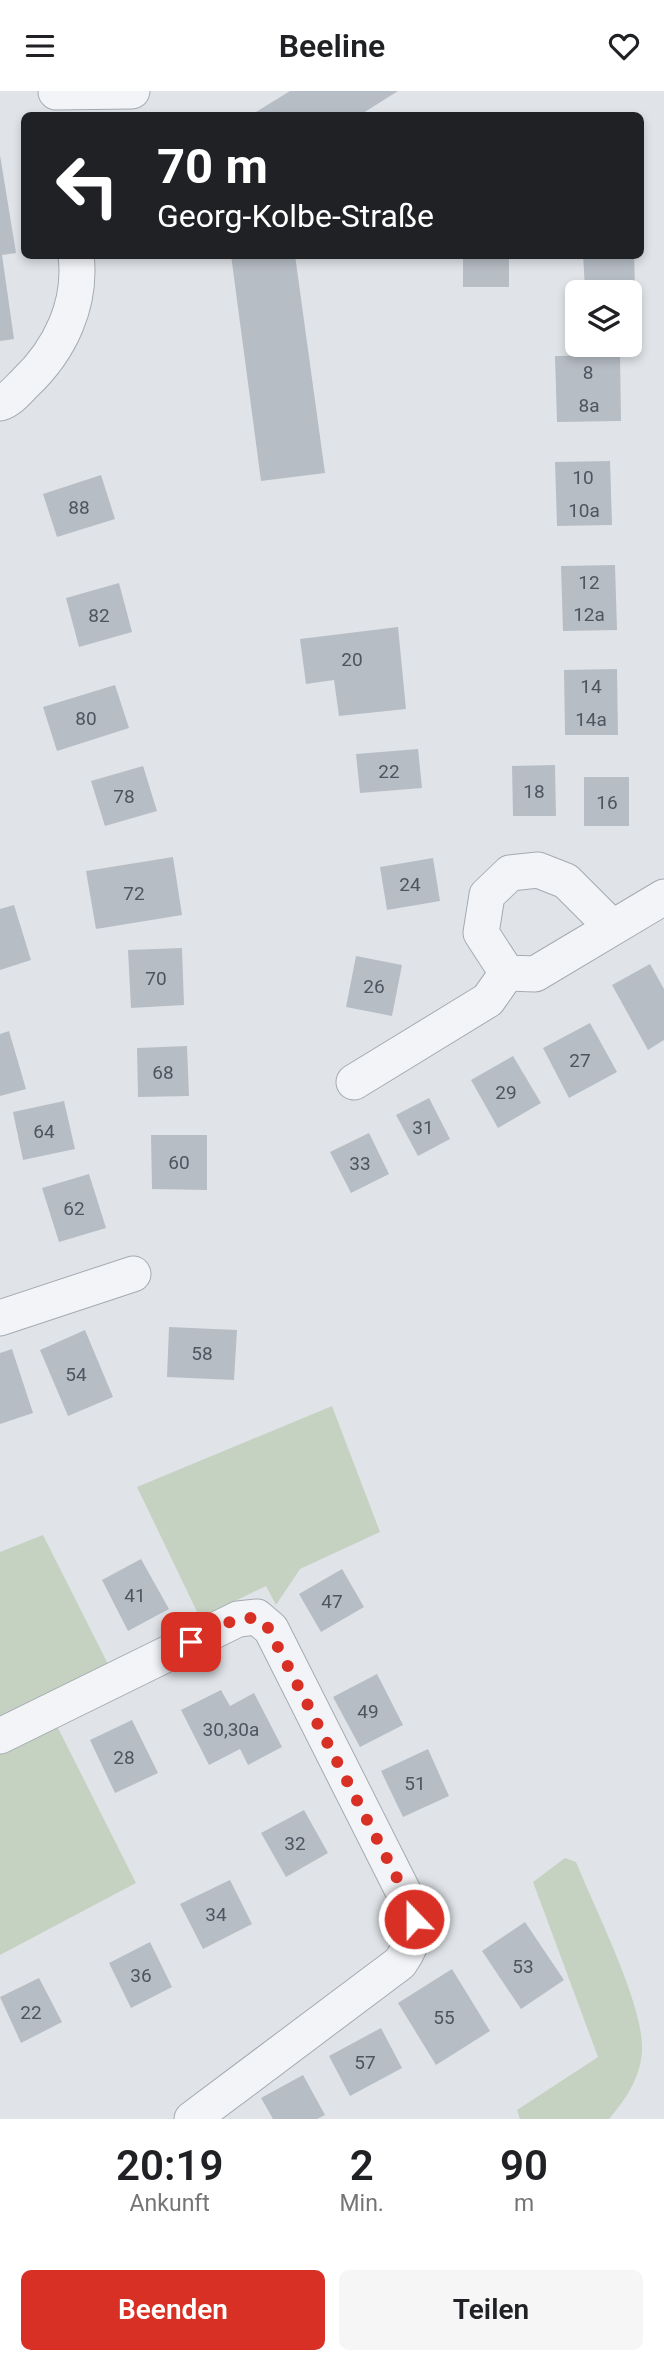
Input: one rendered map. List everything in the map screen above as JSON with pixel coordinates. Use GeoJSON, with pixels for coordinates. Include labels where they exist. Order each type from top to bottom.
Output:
{"type":"FeatureCollection","features":[{"type":"Feature","properties":{"kind":"street"},"geometry":{"type":"LineString","coordinates":[[57,100],[132,91]]}},
{"type":"Feature","properties":{"kind":"street"},"geometry":{"type":"LineString","coordinates":[[0,403],[42,367],[67,328],[78,270],[77,259]]}},
{"type":"Feature","properties":{"kind":"street"},"geometry":{"type":"LineString","coordinates":[[507,973],[481,933],[487,895],[510,873],[538,870],[566,881],[612,927]]}},
{"type":"Feature","properties":{"kind":"street"},"geometry":{"type":"LineString","coordinates":[[507,973],[535,974],[664,897]]}},
{"type":"Feature","properties":{"kind":"street"},"geometry":{"type":"LineString","coordinates":[[354,1082],[488,1000],[507,973]]}},
{"type":"Feature","properties":{"kind":"street"},"geometry":{"type":"LineString","coordinates":[[0,1318],[133,1274]]}},
{"type":"Feature","properties":{"kind":"street"},"geometry":{"type":"LineString","coordinates":[[0,1736],[238,1619],[257,1618],[271,1629],[403,1891],[414,1919],[414,1935],[410,1950],[400,1963],[192,2119]]}},
{"type":"Feature","properties":{"kind":"green space"},"geometry":{"type":"Polygon","coordinates":[[[332,1406],[380,1532],[300,1569],[276,1605],[266,1586],[200,1618],[137,1487],[332,1406]]]}},
{"type":"Feature","properties":{"kind":"green space"},"geometry":{"type":"Polygon","coordinates":[[[43,1535],[109,1666],[0,1719],[0,1552],[43,1535]]]}},
{"type":"Feature","properties":{"kind":"green space"},"geometry":{"type":"Polygon","coordinates":[[[56,1724],[136,1883],[0,1955],[0,1752],[56,1724]]]}},
{"type":"Feature","properties":{"kind":"green space"},"geometry":{"type":"Polygon","coordinates":[[[565,1858],[576,1862],[626,1981],[640,2029],[641,2058],[632,2087],[609,2119],[520,2119],[517,2110],[598,2057],[533,1882],[565,1858]]]}},
{"type":"Feature","properties":{"kind":"building"},"geometry":{"type":"Polygon","coordinates":[[[290,91],[398,91],[365,112],[256,112],[290,91]]]}},
{"type":"Feature","properties":{"kind":"building"},"geometry":{"type":"Polygon","coordinates":[[[0,155],[16,253],[2,255],[14,339],[0,341],[0,155]]]}},
{"type":"Feature","properties":{"kind":"building"},"geometry":{"type":"Polygon","coordinates":[[[232,259],[296,259],[325,473],[261,481],[232,259]]]}},
{"type":"Feature","properties":{"kind":"building"},"geometry":{"type":"Polygon","coordinates":[[[463,259],[509,259],[509,287],[463,287],[463,259]]]}},
{"type":"Feature","properties":{"kind":"building"},"geometry":{"type":"Polygon","coordinates":[[[583,259],[634,259],[635,280],[585,280],[583,259]]]}},
{"type":"Feature","properties":{"kind":"building"},"geometry":{"type":"Polygon","coordinates":[[[555,356],[620,357],[621,421],[557,422],[555,356]]]}},
{"type":"Feature","properties":{"kind":"building"},"geometry":{"type":"Polygon","coordinates":[[[610,461],[612,525],[557,526],[555,462],[610,461]]]}},
{"type":"Feature","properties":{"kind":"building"},"geometry":{"type":"Polygon","coordinates":[[[101,475],[115,519],[57,537],[43,494],[101,475]]]}},
{"type":"Feature","properties":{"kind":"building"},"geometry":{"type":"Polygon","coordinates":[[[615,565],[617,630],[563,631],[561,566],[615,565]]]}},
{"type":"Feature","properties":{"kind":"building"},"geometry":{"type":"Polygon","coordinates":[[[119,583],[132,632],[79,647],[66,598],[119,583]]]}},
{"type":"Feature","properties":{"kind":"building"},"geometry":{"type":"Polygon","coordinates":[[[398,627],[406,709],[339,716],[334,680],[306,684],[300,639],[398,627]]]}},
{"type":"Feature","properties":{"kind":"building"},"geometry":{"type":"Polygon","coordinates":[[[617,669],[618,735],[565,735],[564,670],[617,669]]]}},
{"type":"Feature","properties":{"kind":"building"},"geometry":{"type":"Polygon","coordinates":[[[115,685],[129,728],[57,751],[43,707],[115,685]]]}},
{"type":"Feature","properties":{"kind":"building"},"geometry":{"type":"Polygon","coordinates":[[[418,749],[422,788],[360,793],[356,754],[418,749]]]}},
{"type":"Feature","properties":{"kind":"building"},"geometry":{"type":"Polygon","coordinates":[[[555,765],[556,816],[513,816],[512,766],[555,765]]]}},
{"type":"Feature","properties":{"kind":"building"},"geometry":{"type":"Polygon","coordinates":[[[143,766],[157,811],[105,826],[91,781],[143,766]]]}},
{"type":"Feature","properties":{"kind":"building"},"geometry":{"type":"Polygon","coordinates":[[[584,777],[629,777],[629,826],[584,826],[584,777]]]}},
{"type":"Feature","properties":{"kind":"building"},"geometry":{"type":"Polygon","coordinates":[[[173,857],[182,915],[96,929],[86,871],[173,857]]]}},
{"type":"Feature","properties":{"kind":"building"},"geometry":{"type":"Polygon","coordinates":[[[433,858],[440,901],[387,910],[380,867],[433,858]]]}},
{"type":"Feature","properties":{"kind":"building"},"geometry":{"type":"Polygon","coordinates":[[[14,905],[31,960],[0,970],[0,909],[14,905]]]}},
{"type":"Feature","properties":{"kind":"building"},"geometry":{"type":"Polygon","coordinates":[[[182,948],[184,1005],[131,1008],[128,950],[182,948]]]}},
{"type":"Feature","properties":{"kind":"building"},"geometry":{"type":"Polygon","coordinates":[[[356,956],[402,965],[392,1016],[346,1007],[356,956]]]}},
{"type":"Feature","properties":{"kind":"building"},"geometry":{"type":"Polygon","coordinates":[[[650,964],[664,989],[664,1040],[648,1050],[612,985],[650,964]]]}},
{"type":"Feature","properties":{"kind":"building"},"geometry":{"type":"Polygon","coordinates":[[[590,1023],[617,1072],[569,1098],[543,1048],[590,1023]]]}},
{"type":"Feature","properties":{"kind":"building"},"geometry":{"type":"Polygon","coordinates":[[[9,1031],[26,1089],[0,1096],[0,1034],[9,1031]]]}},
{"type":"Feature","properties":{"kind":"building"},"geometry":{"type":"Polygon","coordinates":[[[187,1046],[189,1096],[138,1097],[137,1048],[187,1046]]]}},
{"type":"Feature","properties":{"kind":"building"},"geometry":{"type":"Polygon","coordinates":[[[513,1056],[541,1103],[498,1128],[471,1080],[513,1056]]]}},
{"type":"Feature","properties":{"kind":"building"},"geometry":{"type":"Polygon","coordinates":[[[429,1098],[450,1139],[418,1156],[396,1115],[429,1098]]]}},
{"type":"Feature","properties":{"kind":"building"},"geometry":{"type":"Polygon","coordinates":[[[64,1101],[75,1149],[23,1160],[13,1112],[64,1101]]]}},
{"type":"Feature","properties":{"kind":"building"},"geometry":{"type":"Polygon","coordinates":[[[369,1133],[389,1174],[351,1193],[330,1152],[369,1133]]]}},
{"type":"Feature","properties":{"kind":"building"},"geometry":{"type":"Polygon","coordinates":[[[151,1135],[207,1135],[207,1190],[152,1189],[151,1135]]]}},
{"type":"Feature","properties":{"kind":"building"},"geometry":{"type":"Polygon","coordinates":[[[89,1174],[106,1228],[59,1242],[42,1188],[89,1174]]]}},
{"type":"Feature","properties":{"kind":"building"},"geometry":{"type":"Polygon","coordinates":[[[169,1327],[237,1330],[234,1380],[167,1377],[169,1327]]]}},
{"type":"Feature","properties":{"kind":"building"},"geometry":{"type":"Polygon","coordinates":[[[85,1330],[113,1397],[68,1416],[40,1350],[85,1330]]]}},
{"type":"Feature","properties":{"kind":"building"},"geometry":{"type":"Polygon","coordinates":[[[12,1349],[33,1413],[0,1424],[0,1353],[12,1349]]]}},
{"type":"Feature","properties":{"kind":"building"},"geometry":{"type":"Polygon","coordinates":[[[141,1559],[169,1609],[128,1631],[102,1580],[141,1559]]]}},
{"type":"Feature","properties":{"kind":"building"},"geometry":{"type":"Polygon","coordinates":[[[342,1569],[364,1607],[321,1632],[299,1594],[342,1569]]]}},
{"type":"Feature","properties":{"kind":"building"},"geometry":{"type":"Polygon","coordinates":[[[377,1674],[403,1725],[360,1747],[333,1697],[377,1674]]]}},
{"type":"Feature","properties":{"kind":"building"},"geometry":{"type":"Polygon","coordinates":[[[221,1690],[230,1706],[254,1693],[282,1747],[248,1765],[240,1749],[209,1765],[181,1710],[221,1690]]]}},
{"type":"Feature","properties":{"kind":"building"},"geometry":{"type":"Polygon","coordinates":[[[132,1720],[158,1773],[115,1793],[90,1740],[132,1720]]]}},
{"type":"Feature","properties":{"kind":"building"},"geometry":{"type":"Polygon","coordinates":[[[428,1749],[449,1796],[403,1817],[381,1771],[428,1749]]]}},
{"type":"Feature","properties":{"kind":"building"},"geometry":{"type":"Polygon","coordinates":[[[304,1810],[328,1853],[286,1877],[261,1833],[304,1810]]]}},
{"type":"Feature","properties":{"kind":"building"},"geometry":{"type":"Polygon","coordinates":[[[230,1880],[252,1924],[203,1949],[180,1904],[230,1880]]]}},
{"type":"Feature","properties":{"kind":"building"},"geometry":{"type":"Polygon","coordinates":[[[525,1922],[564,1980],[521,2009],[482,1951],[525,1922]]]}},
{"type":"Feature","properties":{"kind":"building"},"geometry":{"type":"Polygon","coordinates":[[[150,1942],[172,1987],[131,2008],[109,1963],[150,1942]]]}},
{"type":"Feature","properties":{"kind":"building"},"geometry":{"type":"Polygon","coordinates":[[[452,1969],[490,2031],[436,2065],[398,2003],[452,1969]]]}},
{"type":"Feature","properties":{"kind":"building"},"geometry":{"type":"Polygon","coordinates":[[[39,1978],[62,2022],[21,2043],[0,1997],[39,1978]]]}},
{"type":"Feature","properties":{"kind":"building"},"geometry":{"type":"Polygon","coordinates":[[[381,2028],[402,2068],[350,2096],[329,2056],[381,2028]]]}},
{"type":"Feature","properties":{"kind":"building"},"geometry":{"type":"Polygon","coordinates":[[[303,2075],[325,2115],[317,2119],[273,2119],[261,2098],[303,2075]]]}},
{"type":"Feature","properties":{"kind":"route"},"geometry":{"type":"LineString","coordinates":[[191,1642],[248,1616],[265,1622],[271,1629],[397,1878],[414,1919]]}}]}
